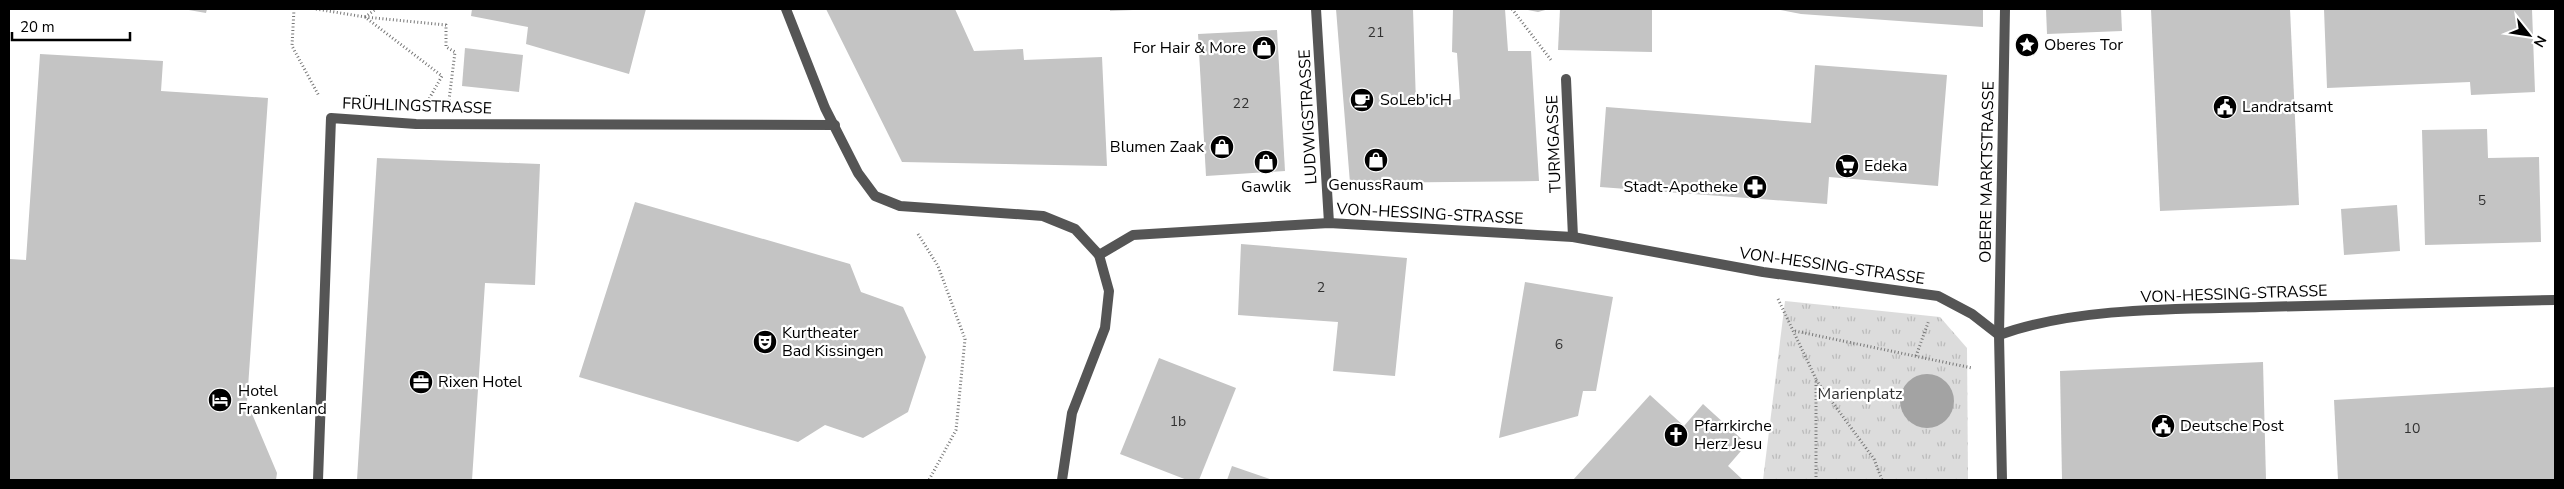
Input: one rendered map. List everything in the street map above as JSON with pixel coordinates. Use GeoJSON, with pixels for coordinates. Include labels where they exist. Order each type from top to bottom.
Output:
{"type":"FeatureCollection","features":[{"type":"Feature","properties":{"kind":"street"},"geometry":{"type":"LineString","coordinates":[[786,9],[826,108],[858,173],[875,196],[900,206],[1043,216],[1074,229],[1099,256],[1109,292],[1105,328],[1072,413],[1062,480]]}},
{"type":"Feature","properties":{"kind":"street","name":"LUDWIGSTRASSE"},"geometry":{"type":"LineString","coordinates":[[1316,9],[1329,223]]}},
{"type":"Feature","properties":{"kind":"street","name":"OBERE MARKTSTRASSE"},"geometry":{"type":"LineString","coordinates":[[2002,480],[1999,335],[2005,9]]}},
{"type":"Feature","properties":{"kind":"street","name":"TURMGASSE"},"geometry":{"type":"LineString","coordinates":[[1566,79],[1573,237]]}},
{"type":"Feature","properties":{"kind":"street","name":"FRÜHLINGSTRASSE"},"geometry":{"type":"LineString","coordinates":[[318,480],[331,118],[416,124],[835,125]]}},
{"type":"Feature","properties":{"kind":"street","name":"VON-HESSING-STRASSE"},"geometry":{"type":"LineString","coordinates":[[1099,256],[1133,235],[1329,223],[1573,237],[1764,272],[1938,296],[1972,314],[1999,335],[2027,325],[2064,318],[2182,309],[2555,300]]}},
{"type":"Feature","properties":{"kind":"path"},"geometry":{"type":"LineString","coordinates":[[294,9],[292,46],[331,118]]}},
{"type":"Feature","properties":{"kind":"path"},"geometry":{"type":"LineString","coordinates":[[316,9],[365,17],[446,24],[446,47],[455,52],[448,101],[458,101]]}},
{"type":"Feature","properties":{"kind":"path"},"geometry":{"type":"LineString","coordinates":[[365,17],[376,9]]}},
{"type":"Feature","properties":{"kind":"path","name":"TURMGASSE"},"geometry":{"type":"LineString","coordinates":[[1512,9],[1566,79]]}},
{"type":"Feature","properties":{"kind":"path"},"geometry":{"type":"LineString","coordinates":[[365,17],[442,76],[416,124]]}},
{"type":"Feature","properties":{"kind":"path"},"geometry":{"type":"LineString","coordinates":[[900,206],[938,266],[965,339],[956,430],[929,480]]}},
{"type":"Feature","properties":{"kind":"path"},"geometry":{"type":"LineString","coordinates":[[1764,272],[1816,379],[1874,459],[1882,480]]}},
{"type":"Feature","properties":{"kind":"path"},"geometry":{"type":"LineString","coordinates":[[1916,356],[1938,296]]}},
{"type":"Feature","properties":{"kind":"path"},"geometry":{"type":"LineString","coordinates":[[1794,331],[1972,368]]}},
{"type":"Feature","properties":{"kind":"path"},"geometry":{"type":"LineString","coordinates":[[1816,379],[1816,480]]}},
{"type":"Feature","properties":{"kind":"green space","name":"Marienplatz"},"geometry":{"type":"Polygon","coordinates":[[[1785,301],[1940,317],[1967,348],[1968,480],[1763,480],[1785,301]]]}},
{"type":"Feature","properties":{"kind":"shaded area"},"geometry":{"type":"Polygon","coordinates":[[[1922,374],[1932,374],[1942,378],[1950,386],[1954,401],[1950,416],[1942,424],[1932,428],[1922,428],[1912,424],[1904,416],[1900,406],[1900,396],[1904,386],[1912,378],[1922,374]]]}},
{"type":"Feature","properties":{"kind":"building"},"geometry":{"type":"Polygon","coordinates":[[[183,9],[207,9],[206,13],[183,9]]]}},
{"type":"Feature","properties":{"kind":"building"},"geometry":{"type":"Polygon","coordinates":[[[472,9],[646,9],[629,74],[526,44],[528,27],[471,16],[472,9]]]}},
{"type":"Feature","properties":{"kind":"building"},"geometry":{"type":"Polygon","coordinates":[[[826,9],[955,9],[974,51],[1023,49],[1024,60],[1102,57],[1107,166],[902,162],[826,9]]]}},
{"type":"Feature","properties":{"kind":"building"},"geometry":{"type":"Polygon","coordinates":[[[1110,9],[1133,9],[1133,10],[1110,11],[1110,9]]]}},
{"type":"Feature","properties":{"kind":"building"},"geometry":{"type":"Polygon","coordinates":[[[1336,9],[1413,9],[1416,104],[1422,105],[1460,99],[1457,53],[1452,52],[1453,9],[1505,9],[1508,51],[1531,51],[1539,181],[1350,183],[1336,9]]]}},
{"type":"Feature","properties":{"kind":"building"},"geometry":{"type":"Polygon","coordinates":[[[1523,9],[1549,9],[1538,12],[1523,9]]]}},
{"type":"Feature","properties":{"kind":"building"},"geometry":{"type":"Polygon","coordinates":[[[1560,9],[1652,9],[1652,52],[1558,50],[1560,9]]]}},
{"type":"Feature","properties":{"kind":"building"},"geometry":{"type":"Polygon","coordinates":[[[1775,9],[1983,9],[1983,27],[1801,14],[1775,9]]]}},
{"type":"Feature","properties":{"kind":"building"},"geometry":{"type":"Polygon","coordinates":[[[2046,9],[2121,9],[2122,31],[2047,34],[2046,9]]]}},
{"type":"Feature","properties":{"kind":"building","name":"Landratsamt"},"geometry":{"type":"Polygon","coordinates":[[[2151,9],[2290,9],[2299,205],[2160,211],[2151,9]]]}},
{"type":"Feature","properties":{"kind":"building"},"geometry":{"type":"Polygon","coordinates":[[[2324,9],[2532,9],[2535,92],[2471,95],[2470,82],[2327,88],[2324,9]]]}},
{"type":"Feature","properties":{"kind":"building"},"geometry":{"type":"Polygon","coordinates":[[[1277,30],[1285,171],[1206,176],[1198,34],[1277,30]]]}},
{"type":"Feature","properties":{"kind":"building"},"geometry":{"type":"Polygon","coordinates":[[[465,48],[523,55],[519,92],[462,86],[465,48]]]}},
{"type":"Feature","properties":{"kind":"building"},"geometry":{"type":"Polygon","coordinates":[[[40,54],[163,61],[161,91],[268,98],[247,402],[277,473],[276,480],[9,480],[9,259],[26,260],[40,54]]]}},
{"type":"Feature","properties":{"kind":"building"},"geometry":{"type":"Polygon","coordinates":[[[1815,65],[1947,75],[1938,186],[1829,177],[1827,204],[1600,187],[1606,107],[1811,123],[1815,65]]]}},
{"type":"Feature","properties":{"kind":"building"},"geometry":{"type":"Polygon","coordinates":[[[2487,129],[2488,158],[2539,157],[2541,242],[2425,245],[2422,130],[2487,129]]]}},
{"type":"Feature","properties":{"kind":"building","name":"Rixen Hotel"},"geometry":{"type":"Polygon","coordinates":[[[377,158],[540,164],[535,285],[485,283],[472,480],[357,480],[377,158]]]}},
{"type":"Feature","properties":{"kind":"building"},"geometry":{"type":"Polygon","coordinates":[[[635,202],[850,264],[861,292],[903,307],[926,357],[908,412],[863,438],[825,425],[798,442],[579,377],[635,202]]]}},
{"type":"Feature","properties":{"kind":"building"},"geometry":{"type":"Polygon","coordinates":[[[2397,205],[2400,251],[2344,255],[2341,209],[2397,205]]]}},
{"type":"Feature","properties":{"kind":"building"},"geometry":{"type":"Polygon","coordinates":[[[1241,244],[1407,258],[1395,376],[1333,371],[1338,322],[1238,315],[1241,244]]]}},
{"type":"Feature","properties":{"kind":"building"},"geometry":{"type":"Polygon","coordinates":[[[1525,282],[1613,297],[1596,391],[1583,391],[1578,416],[1499,438],[1525,282]]]}},
{"type":"Feature","properties":{"kind":"building"},"geometry":{"type":"Polygon","coordinates":[[[1159,358],[1236,388],[1199,480],[1187,480],[1120,454],[1159,358]]]}},
{"type":"Feature","properties":{"kind":"building","name":"Deutsche Post"},"geometry":{"type":"Polygon","coordinates":[[[2263,362],[2266,480],[2062,480],[2060,371],[2263,362]]]}},
{"type":"Feature","properties":{"kind":"building"},"geometry":{"type":"Polygon","coordinates":[[[2555,387],[2555,480],[2338,480],[2334,400],[2555,387]]]}},
{"type":"Feature","properties":{"kind":"building","name":"Pfarrkirche Herz Jesu"},"geometry":{"type":"Polygon","coordinates":[[[1650,395],[1684,426],[1703,404],[1747,444],[1728,466],[1743,480],[1573,480],[1650,395]]]}},
{"type":"Feature","properties":{"kind":"building"},"geometry":{"type":"Polygon","coordinates":[[[1232,466],[1273,480],[1227,480],[1232,466]]]}},
{"type":"Feature","properties":{"kind":"place","name":"Oberes Tor"},"geometry":{"type":"Point","coordinates":[2027,45]}},
{"type":"Feature","properties":{"kind":"place","name":"For Hair & More"},"geometry":{"type":"Point","coordinates":[1264,48]}},
{"type":"Feature","properties":{"kind":"place","name":"SoLeb'icH"},"geometry":{"type":"Point","coordinates":[1362,100]}},
{"type":"Feature","properties":{"kind":"place","name":"Landratsamt"},"geometry":{"type":"Point","coordinates":[2225,107]}},
{"type":"Feature","properties":{"kind":"place","name":"Blumen Zaak"},"geometry":{"type":"Point","coordinates":[1222,147]}},
{"type":"Feature","properties":{"kind":"place","name":"GenussRaum"},"geometry":{"type":"Point","coordinates":[1376,160]}},
{"type":"Feature","properties":{"kind":"place","name":"Gawlik"},"geometry":{"type":"Point","coordinates":[1266,162]}},
{"type":"Feature","properties":{"kind":"place","name":"Edeka"},"geometry":{"type":"Point","coordinates":[1847,166]}},
{"type":"Feature","properties":{"kind":"place","name":"Stadt-Apotheke"},"geometry":{"type":"Point","coordinates":[1755,187]}},
{"type":"Feature","properties":{"kind":"place","name":"Kurtheater Bad Kissingen"},"geometry":{"type":"Point","coordinates":[765,342]}},
{"type":"Feature","properties":{"kind":"place","name":"Rixen Hotel"},"geometry":{"type":"Point","coordinates":[421,382]}},
{"type":"Feature","properties":{"kind":"place","name":"Hotel Frankenland"},"geometry":{"type":"Point","coordinates":[220,400]}},
{"type":"Feature","properties":{"kind":"place","name":"Deutsche Post"},"geometry":{"type":"Point","coordinates":[2163,426]}},
{"type":"Feature","properties":{"kind":"place","name":"Pfarrkirche Herz Jesu"},"geometry":{"type":"Point","coordinates":[1676,435]}}]}
